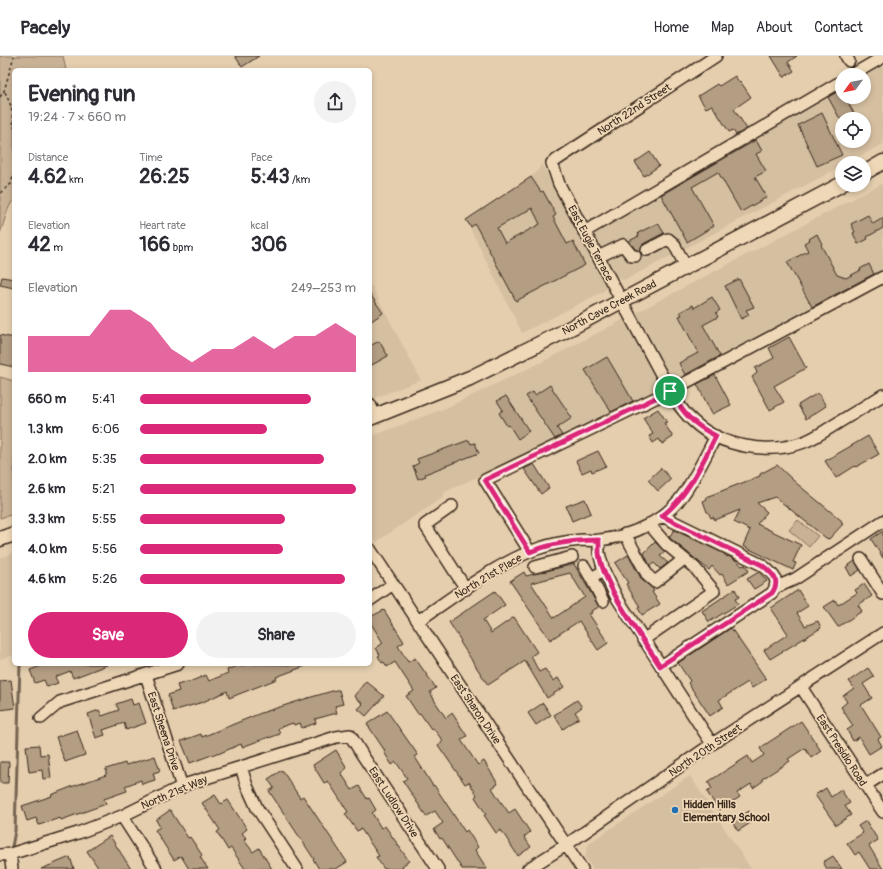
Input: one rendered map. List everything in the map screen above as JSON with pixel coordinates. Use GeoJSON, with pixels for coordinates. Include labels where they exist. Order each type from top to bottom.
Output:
{"type":"FeatureCollection","features":[{"type":"Feature","properties":{"kind":"main road"},"geometry":{"type":"LineString","coordinates":[[871,168],[883,162]]}},
{"type":"Feature","properties":{"kind":"main road","name":"North Cave Creek Road"},"geometry":{"type":"LineString","coordinates":[[372,413],[470,378],[561,333],[835,188]]}},
{"type":"Feature","properties":{"kind":"main road"},"geometry":{"type":"LineString","coordinates":[[0,539],[12,535]]}},
{"type":"Feature","properties":{"kind":"street","name":"North 22nd Street"},"geometry":{"type":"LineString","coordinates":[[552,163],[716,56]]}},
{"type":"Feature","properties":{"kind":"street"},"geometry":{"type":"LineString","coordinates":[[864,68],[883,57]]}},
{"type":"Feature","properties":{"kind":"street"},"geometry":{"type":"LineString","coordinates":[[584,232],[835,85]]}},
{"type":"Feature","properties":{"kind":"street","name":"East Eugie Terrace"},"geometry":{"type":"LineString","coordinates":[[552,163],[559,184],[670,391],[682,410],[695,423],[716,436]]}},
{"type":"Feature","properties":{"kind":"street"},"geometry":{"type":"LineString","coordinates":[[647,250],[668,239],[674,244],[686,267]]}},
{"type":"Feature","properties":{"kind":"street"},"geometry":{"type":"LineString","coordinates":[[598,257],[623,245],[632,256],[634,256]]}},
{"type":"Feature","properties":{"kind":"street"},"geometry":{"type":"LineString","coordinates":[[530,552],[485,480],[670,391],[883,277]]}},
{"type":"Feature","properties":{"kind":"street"},"geometry":{"type":"LineString","coordinates":[[716,436],[739,445],[765,448],[783,448],[815,437],[883,395]]}},
{"type":"Feature","properties":{"kind":"street","name":"North 21st Place"},"geometry":{"type":"LineString","coordinates":[[418,621],[492,571],[516,557],[550,545],[582,540],[599,540],[640,530],[672,508],[685,493],[716,436]]}},
{"type":"Feature","properties":{"kind":"street"},"geometry":{"type":"LineString","coordinates":[[452,506],[425,525],[466,589]]}},
{"type":"Feature","properties":{"kind":"street"},"geometry":{"type":"LineString","coordinates":[[662,516],[762,565],[777,581],[777,587]]}},
{"type":"Feature","properties":{"kind":"street"},"geometry":{"type":"LineString","coordinates":[[660,666],[772,593],[777,587],[795,579],[883,521]]}},
{"type":"Feature","properties":{"kind":"street"},"geometry":{"type":"LineString","coordinates":[[644,640],[714,591],[696,568],[666,544],[649,524]]}},
{"type":"Feature","properties":{"kind":"street"},"geometry":{"type":"LineString","coordinates":[[625,534],[648,576],[655,582],[684,559]]}},
{"type":"Feature","properties":{"kind":"street"},"geometry":{"type":"LineString","coordinates":[[599,540],[599,553],[604,571],[617,598],[712,744]]}},
{"type":"Feature","properties":{"kind":"street"},"geometry":{"type":"LineString","coordinates":[[550,545],[554,562]]}},
{"type":"Feature","properties":{"kind":"street","name":"East Sharon Drive"},"geometry":{"type":"LineString","coordinates":[[372,552],[582,869]]}},
{"type":"Feature","properties":{"kind":"street"},"geometry":{"type":"LineString","coordinates":[[535,567],[572,557]]}},
{"type":"Feature","properties":{"kind":"street"},"geometry":{"type":"LineString","coordinates":[[861,559],[883,594]]}},
{"type":"Feature","properties":{"kind":"street"},"geometry":{"type":"LineString","coordinates":[[584,566],[603,601]]}},
{"type":"Feature","properties":{"kind":"street"},"geometry":{"type":"LineString","coordinates":[[591,578],[604,571]]}},
{"type":"Feature","properties":{"kind":"street"},"geometry":{"type":"LineString","coordinates":[[372,599],[393,584]]}},
{"type":"Feature","properties":{"kind":"street","name":"North 20th Street"},"geometry":{"type":"LineString","coordinates":[[528,869],[566,845],[712,744],[883,633]]}},
{"type":"Feature","properties":{"kind":"street"},"geometry":{"type":"LineString","coordinates":[[41,718],[60,702],[172,666]]}},
{"type":"Feature","properties":{"kind":"street","name":"East Sheena Drive"},"geometry":{"type":"LineString","coordinates":[[146,675],[182,787]]}},
{"type":"Feature","properties":{"kind":"street","name":"East Presidio Road"},"geometry":{"type":"LineString","coordinates":[[801,687],[883,812]]}},
{"type":"Feature","properties":{"kind":"street","name":"North 21st Way"},"geometry":{"type":"LineString","coordinates":[[5,854],[78,833],[122,816],[182,787],[336,737],[350,735]]}},
{"type":"Feature","properties":{"kind":"street","name":"East Ludlow Drive"},"geometry":{"type":"LineString","coordinates":[[350,735],[438,869]]}},
{"type":"Feature","properties":{"kind":"street"},"geometry":{"type":"LineString","coordinates":[[241,767],[247,786],[257,808],[297,869]]}},
{"type":"Feature","properties":{"kind":"street"},"geometry":{"type":"LineString","coordinates":[[866,785],[883,774]]}},
{"type":"Feature","properties":{"kind":"street"},"geometry":{"type":"LineString","coordinates":[[122,816],[156,869]]}},
{"type":"Feature","properties":{"kind":"street"},"geometry":{"type":"LineString","coordinates":[[5,854],[12,869]]}},
{"type":"Feature","properties":{"kind":"path"},"geometry":{"type":"LineString","coordinates":[[0,97],[4,91],[14,56]]}},
{"type":"Feature","properties":{"kind":"path"},"geometry":{"type":"LineString","coordinates":[[4,91],[11,106],[12,113]]}},
{"type":"Feature","properties":{"kind":"path"},"geometry":{"type":"LineString","coordinates":[[0,193],[11,184],[12,181]]}},
{"type":"Feature","properties":{"kind":"shaded area"},"geometry":{"type":"Polygon","coordinates":[[[0,56],[63,56],[66,68],[12,68],[12,202],[7,211],[0,233],[0,56]]]}},
{"type":"Feature","properties":{"kind":"shaded area"},"geometry":{"type":"Polygon","coordinates":[[[883,60],[883,144],[860,156],[835,156],[835,170],[627,279],[622,280],[616,275],[593,235],[660,195],[660,193],[687,178],[686,177],[755,139],[755,137],[835,90],[835,104],[871,104],[871,68],[883,60]]]}},
{"type":"Feature","properties":{"kind":"shaded area"},"geometry":{"type":"Polygon","coordinates":[[[542,164],[606,284],[606,289],[522,333],[466,220],[536,173],[542,164]]]}},
{"type":"Feature","properties":{"kind":"shaded area"},"geometry":{"type":"Polygon","coordinates":[[[883,183],[883,273],[745,345],[744,343],[611,414],[445,492],[442,498],[376,542],[372,536],[372,436],[448,407],[548,359],[866,192],[871,192],[871,189],[883,183]]]}},
{"type":"Feature","properties":{"kind":"shaded area"},"geometry":{"type":"Polygon","coordinates":[[[372,287],[421,380],[372,399],[372,287]]]}},
{"type":"Feature","properties":{"kind":"shaded area"},"geometry":{"type":"Polygon","coordinates":[[[0,377],[12,380],[12,515],[0,518],[0,377]]]}},
{"type":"Feature","properties":{"kind":"shaded area"},"geometry":{"type":"Polygon","coordinates":[[[798,520],[818,536],[809,547],[789,530],[798,520]]]}},
{"type":"Feature","properties":{"kind":"shaded area"},"geometry":{"type":"Polygon","coordinates":[[[12,554],[12,656],[0,659],[0,558],[12,554]]]}},
{"type":"Feature","properties":{"kind":"shaded area","name":"Hidden Hills Elementary School"},"geometry":{"type":"Polygon","coordinates":[[[690,776],[751,869],[593,869],[585,857],[589,843],[690,776]]]}},
{"type":"Feature","properties":{"kind":"building"},"geometry":{"type":"Polygon","coordinates":[[[235,56],[259,56],[242,67],[235,56]]]}},
{"type":"Feature","properties":{"kind":"building"},"geometry":{"type":"Polygon","coordinates":[[[771,56],[797,56],[788,62],[794,71],[784,77],[771,56]]]}},
{"type":"Feature","properties":{"kind":"building"},"geometry":{"type":"Polygon","coordinates":[[[735,76],[751,97],[734,109],[747,129],[736,135],[733,130],[729,132],[712,105],[706,108],[698,96],[717,84],[719,86],[735,76]]]}},
{"type":"Feature","properties":{"kind":"building"},"geometry":{"type":"Polygon","coordinates":[[[835,93],[835,104],[849,104],[853,112],[836,112],[828,97],[835,93]]]}},
{"type":"Feature","properties":{"kind":"building"},"geometry":{"type":"Polygon","coordinates":[[[822,113],[835,140],[835,148],[839,148],[842,155],[835,156],[835,158],[817,166],[798,125],[822,113]]]}},
{"type":"Feature","properties":{"kind":"building"},"geometry":{"type":"Polygon","coordinates":[[[756,140],[762,151],[756,154],[766,171],[755,177],[767,197],[741,212],[718,172],[692,187],[714,226],[687,242],[661,195],[756,140]]]}},
{"type":"Feature","properties":{"kind":"building"},"geometry":{"type":"Polygon","coordinates":[[[650,152],[659,166],[644,176],[635,162],[650,152]]]}},
{"type":"Feature","properties":{"kind":"building"},"geometry":{"type":"Polygon","coordinates":[[[531,177],[541,192],[543,191],[556,215],[553,217],[567,244],[573,241],[585,265],[516,301],[475,224],[471,227],[466,220],[531,177]],[[532,208],[497,228],[505,243],[540,224],[532,208]]]}},
{"type":"Feature","properties":{"kind":"building"},"geometry":{"type":"Polygon","coordinates":[[[868,215],[873,224],[883,218],[883,228],[858,244],[851,224],[868,215]]]}},
{"type":"Feature","properties":{"kind":"building"},"geometry":{"type":"Polygon","coordinates":[[[658,223],[664,233],[643,244],[640,252],[635,249],[629,241],[639,236],[638,233],[658,223]]]}},
{"type":"Feature","properties":{"kind":"building"},"geometry":{"type":"Polygon","coordinates":[[[817,234],[822,244],[821,245],[837,275],[846,278],[869,264],[874,274],[812,307],[787,262],[808,251],[804,243],[817,234]]]}},
{"type":"Feature","properties":{"kind":"building"},"geometry":{"type":"Polygon","coordinates":[[[2,277],[12,279],[12,288],[0,285],[2,277]]]}},
{"type":"Feature","properties":{"kind":"building"},"geometry":{"type":"Polygon","coordinates":[[[739,279],[754,307],[746,310],[749,315],[741,319],[725,286],[739,279]]]}},
{"type":"Feature","properties":{"kind":"building"},"geometry":{"type":"Polygon","coordinates":[[[372,297],[383,313],[372,321],[372,297]]]}},
{"type":"Feature","properties":{"kind":"building"},"geometry":{"type":"Polygon","coordinates":[[[712,297],[720,310],[716,313],[718,317],[703,325],[720,356],[685,375],[679,363],[698,353],[679,316],[682,315],[680,312],[693,305],[694,308],[712,297]]]}},
{"type":"Feature","properties":{"kind":"building"},"geometry":{"type":"Polygon","coordinates":[[[0,335],[12,338],[12,367],[0,364],[0,335]]]}},
{"type":"Feature","properties":{"kind":"building"},"geometry":{"type":"Polygon","coordinates":[[[789,337],[806,368],[774,386],[784,402],[770,410],[752,377],[757,373],[755,368],[774,358],[769,348],[789,337]]]}},
{"type":"Feature","properties":{"kind":"building"},"geometry":{"type":"Polygon","coordinates":[[[379,341],[388,356],[372,365],[372,345],[379,341]]]}},
{"type":"Feature","properties":{"kind":"building"},"geometry":{"type":"Polygon","coordinates":[[[607,357],[633,401],[611,412],[585,370],[607,357]]]}},
{"type":"Feature","properties":{"kind":"building"},"geometry":{"type":"Polygon","coordinates":[[[715,375],[731,405],[712,414],[697,384],[715,375]]]}},
{"type":"Feature","properties":{"kind":"building"},"geometry":{"type":"Polygon","coordinates":[[[550,385],[572,418],[557,428],[562,435],[555,439],[526,396],[533,392],[535,395],[550,385]]]}},
{"type":"Feature","properties":{"kind":"building"},"geometry":{"type":"Polygon","coordinates":[[[818,393],[826,406],[806,419],[798,405],[818,393]]]}},
{"type":"Feature","properties":{"kind":"building"},"geometry":{"type":"Polygon","coordinates":[[[506,396],[529,431],[518,439],[509,425],[507,426],[499,413],[503,410],[497,401],[506,396]]]}},
{"type":"Feature","properties":{"kind":"building"},"geometry":{"type":"Polygon","coordinates":[[[658,409],[667,422],[664,423],[673,437],[662,444],[659,439],[653,443],[649,436],[653,434],[643,418],[658,409]]]}},
{"type":"Feature","properties":{"kind":"building"},"geometry":{"type":"Polygon","coordinates":[[[868,436],[879,454],[856,467],[855,466],[836,478],[825,461],[868,436]]]}},
{"type":"Feature","properties":{"kind":"building"},"geometry":{"type":"Polygon","coordinates":[[[469,440],[471,444],[475,443],[479,453],[425,474],[426,476],[418,479],[413,466],[419,463],[417,459],[469,440]]]}},
{"type":"Feature","properties":{"kind":"building"},"geometry":{"type":"Polygon","coordinates":[[[598,451],[606,466],[592,472],[591,469],[582,473],[576,461],[598,451]]]}},
{"type":"Feature","properties":{"kind":"building"},"geometry":{"type":"Polygon","coordinates":[[[534,464],[549,488],[541,494],[524,469],[534,464]]]}},
{"type":"Feature","properties":{"kind":"building"},"geometry":{"type":"Polygon","coordinates":[[[777,465],[842,521],[841,523],[843,524],[829,539],[775,497],[757,503],[767,512],[757,524],[801,545],[793,562],[796,563],[793,570],[743,546],[750,530],[734,522],[740,510],[715,520],[713,517],[711,518],[707,512],[703,501],[707,499],[706,497],[760,476],[760,474],[777,465]]]}},
{"type":"Feature","properties":{"kind":"building"},"geometry":{"type":"Polygon","coordinates":[[[661,468],[671,479],[658,491],[648,480],[661,468]]]}},
{"type":"Feature","properties":{"kind":"building"},"geometry":{"type":"Polygon","coordinates":[[[585,499],[591,513],[572,521],[566,506],[585,499]]]}},
{"type":"Feature","properties":{"kind":"building"},"geometry":{"type":"Polygon","coordinates":[[[674,530],[723,553],[727,557],[728,556],[737,561],[742,566],[745,565],[749,571],[728,584],[722,574],[720,575],[712,566],[709,570],[669,537],[674,530]]]}},
{"type":"Feature","properties":{"kind":"building"},"geometry":{"type":"Polygon","coordinates":[[[883,531],[883,558],[871,539],[883,531]]]}},
{"type":"Feature","properties":{"kind":"building"},"geometry":{"type":"Polygon","coordinates":[[[655,542],[665,552],[660,556],[668,563],[660,569],[654,563],[650,566],[644,553],[655,542]]]}},
{"type":"Feature","properties":{"kind":"building"},"geometry":{"type":"Polygon","coordinates":[[[628,555],[642,580],[654,591],[652,592],[660,604],[642,615],[638,608],[640,607],[626,584],[628,583],[615,563],[628,555]]]}},
{"type":"Feature","properties":{"kind":"building"},"geometry":{"type":"Polygon","coordinates":[[[855,561],[860,570],[851,576],[846,567],[855,561]]]}},
{"type":"Feature","properties":{"kind":"building"},"geometry":{"type":"Polygon","coordinates":[[[574,564],[599,607],[591,611],[592,613],[589,614],[608,643],[598,650],[579,621],[550,640],[510,581],[524,572],[526,576],[574,564]],[[570,573],[531,583],[554,618],[585,597],[570,573]]]}},
{"type":"Feature","properties":{"kind":"building"},"geometry":{"type":"Polygon","coordinates":[[[759,572],[767,581],[754,589],[747,579],[759,572]]]}},
{"type":"Feature","properties":{"kind":"building"},"geometry":{"type":"Polygon","coordinates":[[[864,584],[872,596],[858,605],[862,611],[838,627],[824,607],[835,600],[838,605],[857,593],[855,590],[864,584]]]}},
{"type":"Feature","properties":{"kind":"building"},"geometry":{"type":"Polygon","coordinates":[[[735,589],[739,597],[735,599],[738,604],[709,622],[702,611],[735,589]]]}},
{"type":"Feature","properties":{"kind":"building"},"geometry":{"type":"Polygon","coordinates":[[[798,590],[808,606],[797,613],[805,626],[818,621],[821,628],[770,659],[764,650],[788,634],[771,608],[798,590]]]}},
{"type":"Feature","properties":{"kind":"building"},"geometry":{"type":"Polygon","coordinates":[[[495,591],[505,605],[483,620],[491,633],[514,617],[537,652],[531,656],[539,672],[545,669],[553,681],[558,678],[564,687],[547,698],[525,661],[488,685],[449,622],[495,591]]]}},
{"type":"Feature","properties":{"kind":"building"},"geometry":{"type":"Polygon","coordinates":[[[384,610],[404,642],[398,646],[408,662],[415,658],[436,688],[430,692],[436,703],[446,718],[452,713],[467,736],[461,740],[478,765],[484,761],[498,784],[492,788],[499,799],[509,813],[515,809],[530,832],[524,837],[531,847],[518,856],[501,830],[496,833],[484,815],[486,814],[475,797],[477,795],[469,782],[465,784],[438,745],[443,741],[433,728],[431,729],[420,713],[418,714],[406,696],[414,691],[395,662],[387,667],[384,662],[382,663],[376,648],[383,643],[372,625],[372,616],[384,610]]]}},
{"type":"Feature","properties":{"kind":"building"},"geometry":{"type":"Polygon","coordinates":[[[731,628],[766,679],[752,688],[748,682],[719,700],[723,707],[710,716],[688,683],[690,681],[678,663],[731,628]]]}},
{"type":"Feature","properties":{"kind":"building"},"geometry":{"type":"Polygon","coordinates":[[[41,666],[104,666],[73,678],[70,671],[55,677],[58,683],[47,687],[44,680],[35,683],[30,670],[41,666]]]}},
{"type":"Feature","properties":{"kind":"building"},"geometry":{"type":"Polygon","coordinates":[[[237,666],[305,666],[229,698],[227,691],[203,702],[173,711],[168,695],[179,691],[177,685],[187,683],[206,675],[209,681],[228,673],[227,670],[237,666]]]}},
{"type":"Feature","properties":{"kind":"building"},"geometry":{"type":"Polygon","coordinates":[[[868,668],[874,677],[863,684],[872,698],[861,705],[881,737],[878,739],[882,746],[869,754],[859,737],[853,741],[847,730],[853,726],[841,707],[847,702],[843,696],[854,688],[849,681],[868,668]]]}},
{"type":"Feature","properties":{"kind":"building"},"geometry":{"type":"Polygon","coordinates":[[[11,680],[15,708],[0,710],[0,681],[11,680]]]}},
{"type":"Feature","properties":{"kind":"building"},"geometry":{"type":"Polygon","coordinates":[[[366,681],[384,696],[366,716],[358,709],[363,704],[354,696],[366,681]]]}},
{"type":"Feature","properties":{"kind":"building"},"geometry":{"type":"Polygon","coordinates":[[[339,690],[343,704],[335,706],[337,713],[315,719],[316,723],[302,728],[300,723],[294,725],[293,723],[278,728],[280,734],[242,747],[241,744],[218,754],[217,753],[190,763],[181,741],[201,734],[202,737],[261,713],[339,690]]]}},
{"type":"Feature","properties":{"kind":"building"},"geometry":{"type":"Polygon","coordinates":[[[131,699],[133,705],[139,703],[146,723],[126,730],[124,723],[103,730],[105,735],[96,738],[88,714],[99,710],[102,716],[119,710],[116,704],[131,699]]]}},
{"type":"Feature","properties":{"kind":"building"},"geometry":{"type":"Polygon","coordinates":[[[577,700],[582,707],[575,712],[579,718],[563,729],[554,715],[577,700]]]}},
{"type":"Feature","properties":{"kind":"building"},"geometry":{"type":"Polygon","coordinates":[[[543,703],[551,715],[536,725],[528,713],[543,703]]]}},
{"type":"Feature","properties":{"kind":"building"},"geometry":{"type":"Polygon","coordinates":[[[387,711],[418,755],[415,757],[433,786],[434,785],[465,832],[467,830],[478,847],[475,850],[487,869],[462,869],[442,838],[440,839],[434,829],[443,823],[435,811],[426,816],[403,781],[407,778],[396,762],[392,765],[384,752],[385,751],[367,724],[387,711]]]}},
{"type":"Feature","properties":{"kind":"building"},"geometry":{"type":"Polygon","coordinates":[[[801,721],[821,751],[811,758],[805,748],[788,759],[790,761],[762,779],[763,781],[753,788],[751,784],[737,793],[740,797],[719,810],[707,792],[712,789],[708,782],[748,756],[752,763],[764,755],[760,748],[801,721]]]}},
{"type":"Feature","properties":{"kind":"building"},"geometry":{"type":"Polygon","coordinates":[[[77,730],[85,755],[65,762],[56,737],[77,730]]]}},
{"type":"Feature","properties":{"kind":"building"},"geometry":{"type":"Polygon","coordinates":[[[39,745],[40,755],[48,754],[51,778],[43,779],[42,770],[29,772],[26,746],[39,745]]]}},
{"type":"Feature","properties":{"kind":"building"},"geometry":{"type":"Polygon","coordinates":[[[336,750],[347,768],[341,773],[352,790],[359,786],[367,799],[369,798],[376,810],[372,813],[381,828],[385,826],[409,861],[402,866],[404,869],[384,869],[376,857],[379,856],[361,829],[357,831],[345,814],[348,812],[328,781],[324,783],[313,765],[336,750]]]}},
{"type":"Feature","properties":{"kind":"building"},"geometry":{"type":"Polygon","coordinates":[[[155,756],[160,771],[153,773],[155,780],[142,784],[141,780],[125,786],[127,791],[104,799],[106,804],[61,820],[60,818],[39,825],[36,818],[27,821],[22,806],[106,775],[106,769],[125,763],[126,765],[155,756]]]}},
{"type":"Feature","properties":{"kind":"building"},"geometry":{"type":"Polygon","coordinates":[[[0,762],[9,762],[8,783],[0,783],[0,762]]]}},
{"type":"Feature","properties":{"kind":"building"},"geometry":{"type":"Polygon","coordinates":[[[282,770],[300,798],[303,796],[347,862],[336,869],[319,869],[269,791],[274,788],[268,779],[282,770]]]}},
{"type":"Feature","properties":{"kind":"building"},"geometry":{"type":"Polygon","coordinates":[[[826,788],[831,797],[841,790],[850,803],[845,806],[851,815],[836,825],[815,795],[826,788]]]}},
{"type":"Feature","properties":{"kind":"building"},"geometry":{"type":"Polygon","coordinates":[[[215,795],[221,804],[228,800],[247,829],[242,833],[246,838],[244,840],[253,852],[259,848],[272,869],[245,869],[231,848],[228,850],[217,832],[220,830],[202,803],[215,795]]]}},
{"type":"Feature","properties":{"kind":"building"},"geometry":{"type":"Polygon","coordinates":[[[170,810],[188,838],[190,837],[202,855],[200,857],[208,869],[189,869],[181,856],[174,860],[155,830],[160,827],[156,820],[170,810]]]}},
{"type":"Feature","properties":{"kind":"building"},"geometry":{"type":"Polygon","coordinates":[[[749,811],[755,820],[738,831],[732,822],[749,811]]]}},
{"type":"Feature","properties":{"kind":"building"},"geometry":{"type":"Polygon","coordinates":[[[866,821],[878,840],[869,846],[883,869],[870,869],[859,852],[855,855],[847,843],[863,833],[858,826],[866,821]]]}},
{"type":"Feature","properties":{"kind":"building"},"geometry":{"type":"Polygon","coordinates":[[[110,836],[131,869],[99,869],[87,851],[110,836]]]}},
{"type":"Feature","properties":{"kind":"building"},"geometry":{"type":"Polygon","coordinates":[[[833,856],[842,869],[827,869],[823,862],[833,856]]]}},
{"type":"Feature","properties":{"kind":"building"},"geometry":{"type":"Polygon","coordinates":[[[70,857],[74,869],[41,869],[70,857]]]}},
{"type":"Feature","properties":{"kind":"waterway"},"geometry":{"type":"LineString","coordinates":[[11,852],[15,831],[20,666]]}},
{"type":"Feature","properties":{"kind":"place","name":"Hidden Hills Elementary School"},"geometry":{"type":"Point","coordinates":[675,810]}},
{"type":"Feature","properties":{"kind":"route"},"geometry":{"type":"LineString","coordinates":[[670,391],[682,410],[695,423],[716,436],[685,493],[672,508],[662,516],[762,565],[777,581],[777,587],[772,593],[660,666],[617,598],[604,571],[599,553],[599,540],[564,542],[539,548],[530,552],[485,480],[670,391]]}}]}
